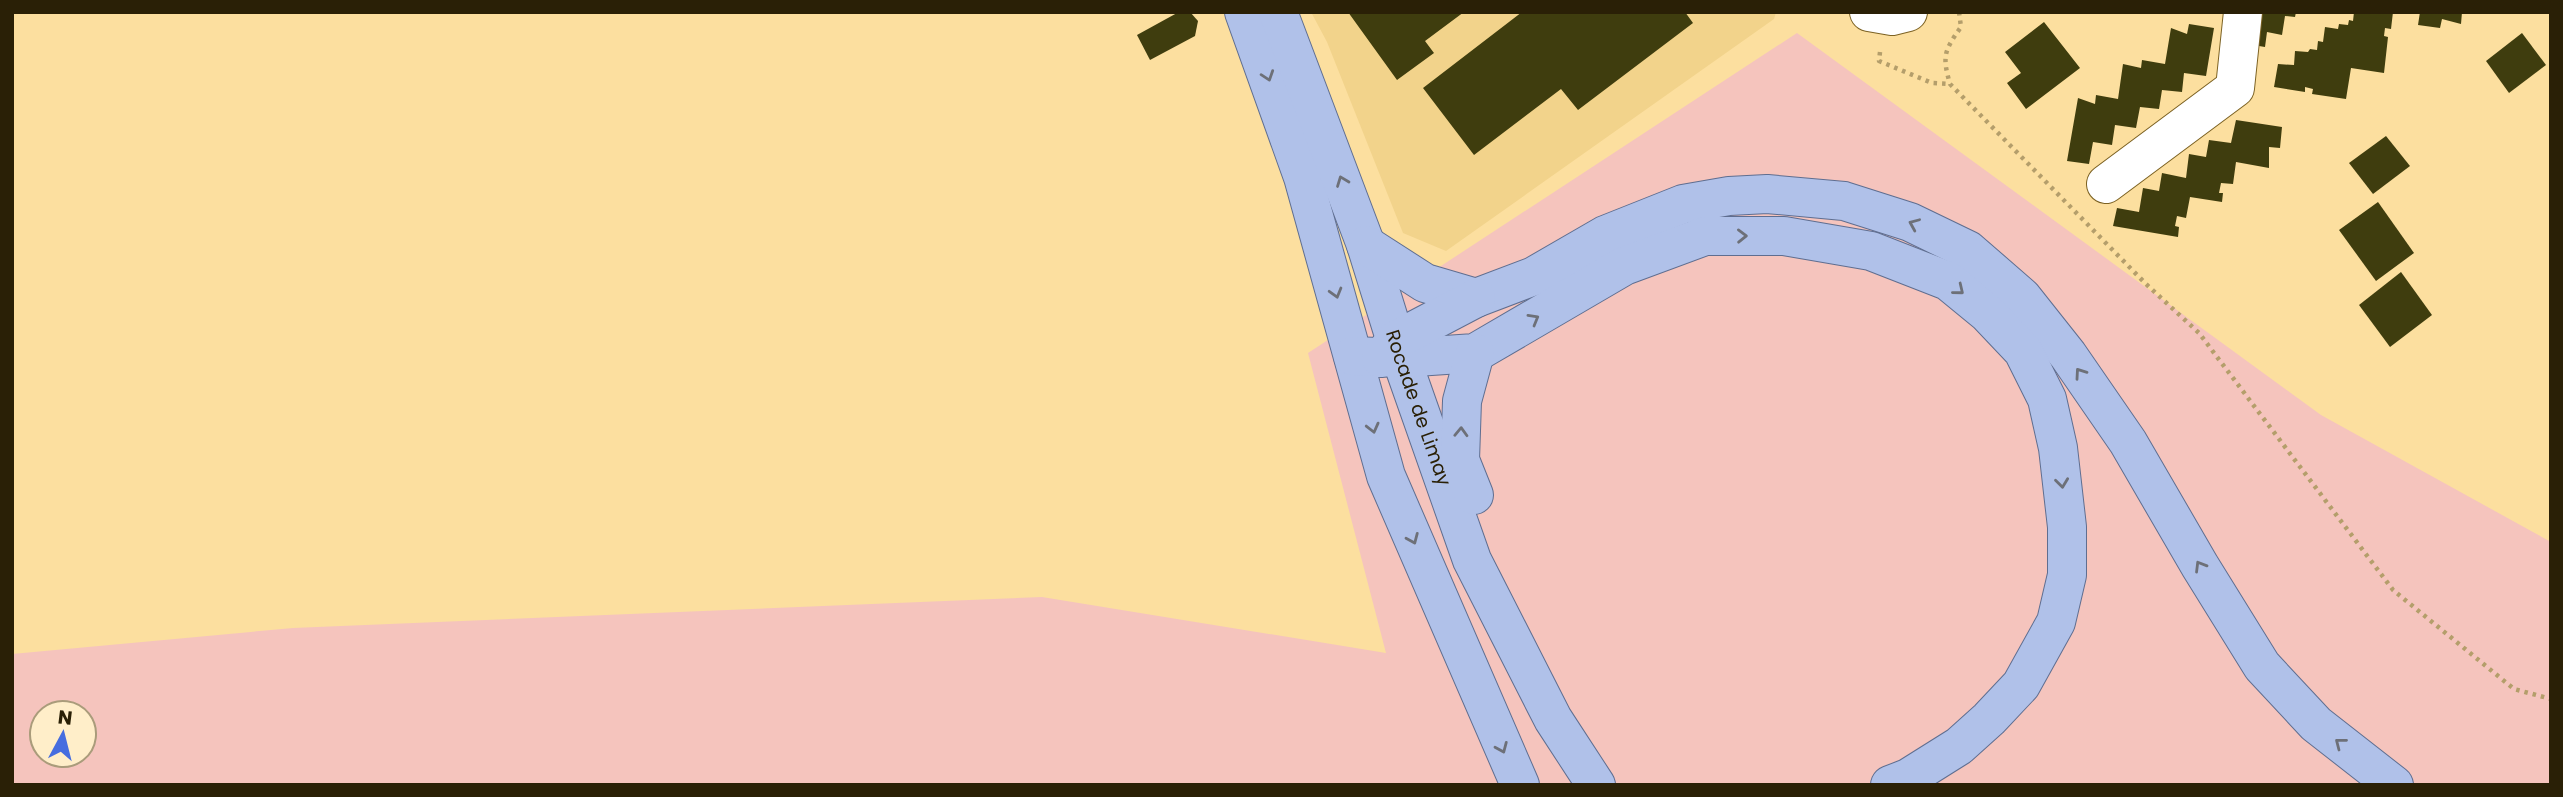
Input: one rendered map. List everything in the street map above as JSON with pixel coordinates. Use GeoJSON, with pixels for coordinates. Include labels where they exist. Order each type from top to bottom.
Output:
{"type":"FeatureCollection","features":[{"type":"Feature","properties":{"kind":"main road","name":"Rocade de Limay"},"geometry":{"type":"LineString","coordinates":[[1244,12],[1303,177],[1379,358],[1472,560],[1553,719],[1590,777]]}},
{"type":"Feature","properties":{"kind":"main road","name":"Rocade de Limay"},"geometry":{"type":"LineString","coordinates":[[1278,12],[1366,245],[1379,358],[1386,476],[1520,785]]}},
{"type":"Feature","properties":{"kind":"main road"},"geometry":{"type":"LineString","coordinates":[[1379,358],[1476,299],[1534,275],[1605,234],[1683,204],[1729,196],[1767,194],[1844,201],[1910,222],[1968,250],[2022,297],[2068,355],[2128,442],[2262,666],[2316,724],[2394,785]]}},
{"type":"Feature","properties":{"kind":"main road"},"geometry":{"type":"LineString","coordinates":[[1379,358],[1475,353],[1624,266],[1705,236],[1784,236],[1871,251],[1948,281],[1987,313],[2023,351],[2047,399],[2057,449],[2067,527],[2067,575],[2056,622],[2021,685],[1959,746],[1908,778],[1890,785]]}},
{"type":"Feature","properties":{"kind":"main road"},"geometry":{"type":"LineString","coordinates":[[1366,245],[1425,283],[1476,299]]}},
{"type":"Feature","properties":{"kind":"main road"},"geometry":{"type":"LineString","coordinates":[[1475,353],[1461,401],[1460,460],[1499,560],[1575,721],[1590,777]]}},
{"type":"Feature","properties":{"kind":"street"},"geometry":{"type":"LineString","coordinates":[[2106,184],[2235,88],[2243,12]]}},
{"type":"Feature","properties":{"kind":"path"},"geometry":{"type":"LineString","coordinates":[[1959,12],[1961,27],[1947,46],[1943,60],[1950,84],[2146,284],[2199,333],[2393,590],[2514,689],[2551,699]]}},
{"type":"Feature","properties":{"kind":"path"},"geometry":{"type":"LineString","coordinates":[[1888,14],[1879,61],[1932,83],[1950,84]]}},
{"type":"Feature","properties":{"kind":"shaded area"},"geometry":{"type":"Polygon","coordinates":[[[1311,12],[1776,12],[1774,19],[1446,251],[1403,233],[1327,42],[1311,12]]]}},
{"type":"Feature","properties":{"kind":"shaded area"},"geometry":{"type":"Polygon","coordinates":[[[1797,33],[2321,415],[2551,542],[2551,785],[12,785],[12,654],[293,628],[1042,597],[1386,653],[1308,353],[1797,33]]]}},
{"type":"Feature","properties":{"kind":"building"},"geometry":{"type":"Polygon","coordinates":[[[1190,12],[1198,21],[1195,36],[1150,60],[1137,35],[1177,13],[1190,12]]]}},
{"type":"Feature","properties":{"kind":"building"},"geometry":{"type":"Polygon","coordinates":[[[1348,12],[1464,12],[1425,41],[1434,53],[1397,80],[1348,12]]]}},
{"type":"Feature","properties":{"kind":"building"},"geometry":{"type":"Polygon","coordinates":[[[1522,12],[1685,12],[1693,23],[1578,110],[1561,89],[1474,155],[1423,88],[1522,12]]]}},
{"type":"Feature","properties":{"kind":"building"},"geometry":{"type":"Polygon","coordinates":[[[2246,12],[2296,12],[2295,17],[2285,16],[2282,35],[2267,32],[2265,47],[2241,43],[2246,12]]]}},
{"type":"Feature","properties":{"kind":"building"},"geometry":{"type":"Polygon","coordinates":[[[2354,12],[2393,12],[2391,29],[2385,28],[2384,36],[2388,37],[2384,73],[2351,68],[2346,99],[2312,94],[2313,89],[2305,87],[2305,92],[2274,87],[2278,64],[2294,65],[2295,51],[2317,50],[2318,41],[2323,42],[2325,27],[2338,29],[2339,24],[2348,25],[2349,20],[2353,21],[2354,12]]]}},
{"type":"Feature","properties":{"kind":"building"},"geometry":{"type":"Polygon","coordinates":[[[2420,12],[2462,12],[2461,24],[2442,19],[2440,28],[2418,25],[2420,12]]]}},
{"type":"Feature","properties":{"kind":"building"},"geometry":{"type":"Polygon","coordinates":[[[2044,22],[2080,68],[2026,109],[2007,83],[2021,73],[2005,52],[2044,22]]]}},
{"type":"Feature","properties":{"kind":"building"},"geometry":{"type":"Polygon","coordinates":[[[2189,24],[2214,28],[2206,76],[2184,73],[2182,92],[2162,90],[2159,109],[2140,107],[2136,128],[2115,125],[2112,145],[2093,142],[2089,164],[2067,161],[2078,98],[2095,104],[2096,95],[2118,99],[2123,64],[2141,68],[2142,60],[2165,64],[2171,28],[2187,34],[2189,24]]]}},
{"type":"Feature","properties":{"kind":"building"},"geometry":{"type":"Polygon","coordinates":[[[2522,33],[2546,65],[2509,93],[2486,61],[2522,33]]]}},
{"type":"Feature","properties":{"kind":"building"},"geometry":{"type":"Polygon","coordinates":[[[2236,120],[2282,127],[2280,148],[2269,147],[2269,168],[2236,162],[2233,184],[2221,183],[2219,193],[2223,193],[2222,202],[2190,197],[2186,218],[2177,216],[2175,226],[2179,227],[2178,237],[2113,226],[2117,208],[2139,212],[2143,188],[2159,191],[2162,173],[2186,178],[2189,154],[2206,157],[2209,140],[2231,143],[2236,120]]]}},
{"type":"Feature","properties":{"kind":"building"},"geometry":{"type":"Polygon","coordinates":[[[2386,136],[2410,166],[2373,194],[2349,163],[2386,136]]]}},
{"type":"Feature","properties":{"kind":"building"},"geometry":{"type":"Polygon","coordinates":[[[2378,202],[2414,253],[2376,281],[2339,230],[2378,202]]]}},
{"type":"Feature","properties":{"kind":"building"},"geometry":{"type":"Polygon","coordinates":[[[2401,272],[2432,315],[2390,347],[2359,305],[2401,272]]]}}]}
